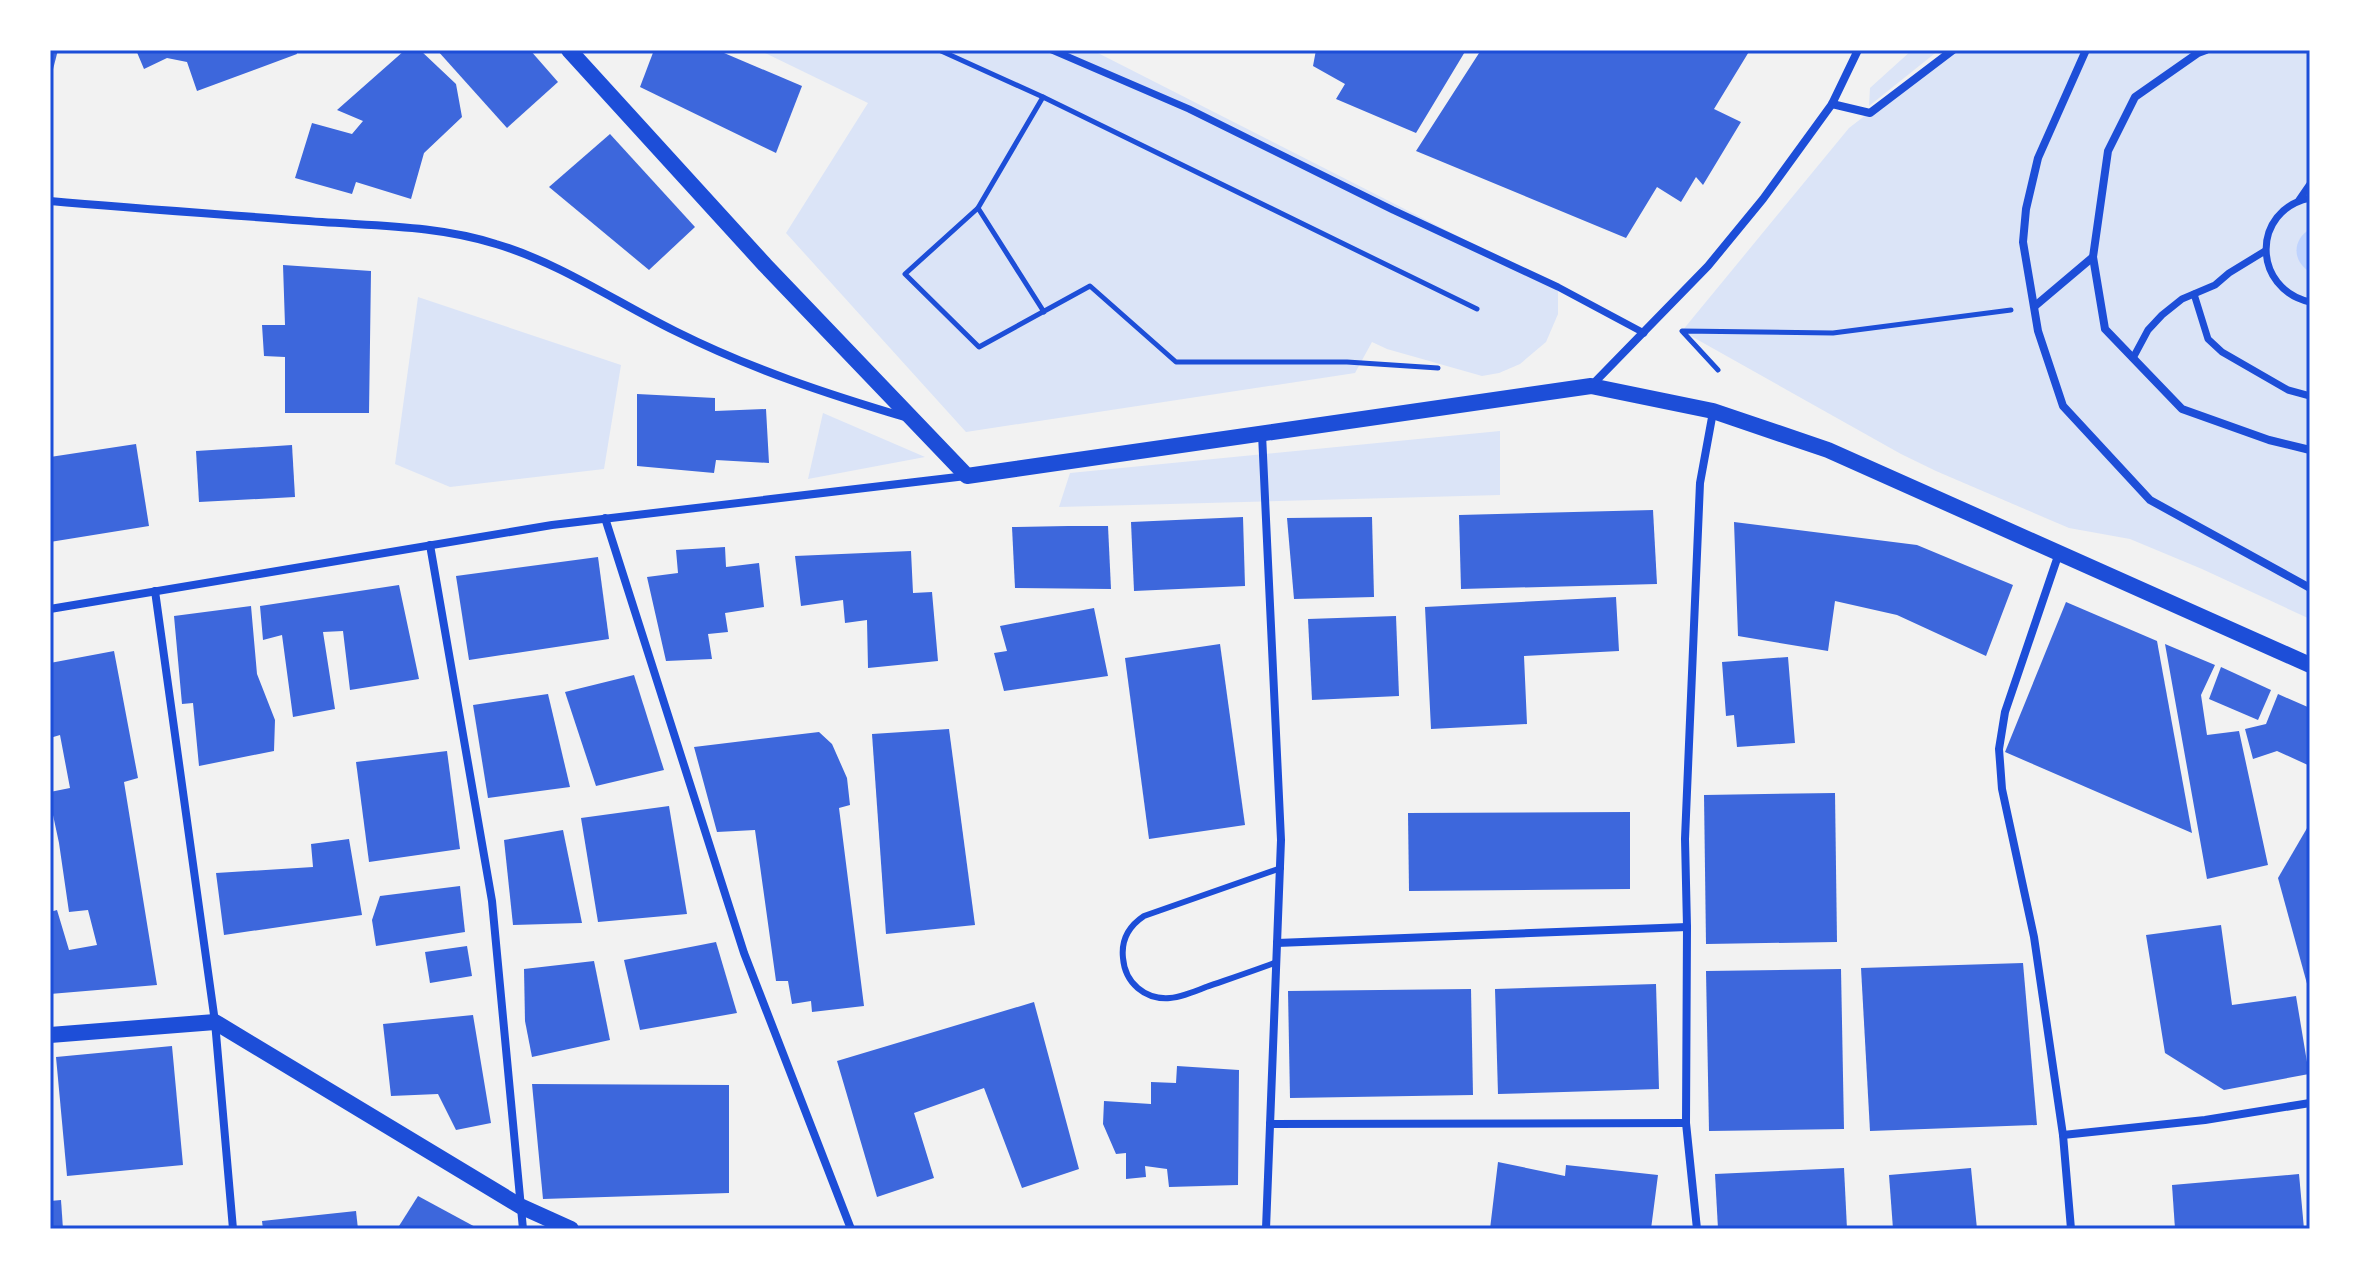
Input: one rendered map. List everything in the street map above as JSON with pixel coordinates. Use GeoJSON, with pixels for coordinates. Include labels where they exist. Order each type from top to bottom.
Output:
{"type":"FeatureCollection","features":[{"type":"Feature","properties":{"kind":"main road"},"geometry":{"type":"LineString","coordinates":[[569,50],[765,265],[967,476],[1591,386],[1713,411],[1828,450],[2310,665]]}},
{"type":"Feature","properties":{"kind":"main road"},"geometry":{"type":"LineString","coordinates":[[50,1035],[215,1022],[520,1206],[571,1229]]}},
{"type":"Feature","properties":{"kind":"street"},"geometry":{"type":"LineString","coordinates":[[1052,50],[1189,109],[1558,287],[1644,333]]}},
{"type":"Feature","properties":{"kind":"street"},"geometry":{"type":"LineString","coordinates":[[1591,386],[1708,266],[1832,104],[1858,50]]}},
{"type":"Feature","properties":{"kind":"street"},"geometry":{"type":"LineString","coordinates":[[1832,104],[1870,113],[1953,50]]}},
{"type":"Feature","properties":{"kind":"street"},"geometry":{"type":"LineString","coordinates":[[2086,50],[2038,158],[2026,209],[2023,242],[2038,331],[2063,406],[2150,500],[2310,588]]}},
{"type":"Feature","properties":{"kind":"street"},"geometry":{"type":"LineString","coordinates":[[2206,50],[2135,97],[2108,151],[2093,257],[2105,329],[2182,409],[2269,440],[2310,450]]}},
{"type":"Feature","properties":{"kind":"street"},"geometry":{"type":"LineString","coordinates":[[2299,200],[2310,184]]}},
{"type":"Feature","properties":{"kind":"street"},"geometry":{"type":"LineString","coordinates":[[2310,198],[2299,200],[2274,220],[2267,235],[2265,251],[2268,268],[2277,283],[2291,295],[2310,302]]}},
{"type":"Feature","properties":{"kind":"street"},"geometry":{"type":"LineString","coordinates":[[50,201],[439,231],[499,244],[556,269],[672,330],[752,367],[912,420]]}},
{"type":"Feature","properties":{"kind":"street"},"geometry":{"type":"LineString","coordinates":[[2133,358],[2148,330],[2182,299],[2215,285],[2265,251]]}},
{"type":"Feature","properties":{"kind":"street"},"geometry":{"type":"LineString","coordinates":[[2035,306],[2093,257]]}},
{"type":"Feature","properties":{"kind":"street"},"geometry":{"type":"LineString","coordinates":[[2194,294],[2208,339],[2222,352],[2288,390],[2310,396]]}},
{"type":"Feature","properties":{"kind":"street"},"geometry":{"type":"LineString","coordinates":[[1697,1229],[1686,1123],[1685,839],[1700,483],[1713,411]]}},
{"type":"Feature","properties":{"kind":"street"},"geometry":{"type":"LineString","coordinates":[[1262,433],[1281,868],[1266,1229]]}},
{"type":"Feature","properties":{"kind":"street"},"geometry":{"type":"LineString","coordinates":[[50,609],[605,518],[967,476]]}},
{"type":"Feature","properties":{"kind":"street"},"geometry":{"type":"LineString","coordinates":[[605,518],[744,953],[851,1229]]}},
{"type":"Feature","properties":{"kind":"street"},"geometry":{"type":"LineString","coordinates":[[430,545],[492,901],[523,1229]]}},
{"type":"Feature","properties":{"kind":"street"},"geometry":{"type":"LineString","coordinates":[[2059,552],[2005,712],[1999,749],[2002,789],[2034,937],[2063,1135],[2071,1229]]}},
{"type":"Feature","properties":{"kind":"street"},"geometry":{"type":"LineString","coordinates":[[155,591],[215,1022],[233,1229]]}},
{"type":"Feature","properties":{"kind":"street"},"geometry":{"type":"LineString","coordinates":[[1277,943],[1687,927]]}},
{"type":"Feature","properties":{"kind":"street"},"geometry":{"type":"LineString","coordinates":[[2063,1135],[2205,1120],[2310,1103]]}},
{"type":"Feature","properties":{"kind":"street"},"geometry":{"type":"LineString","coordinates":[[1270,1124],[1686,1123]]}},
{"type":"Feature","properties":{"kind":"lane"},"geometry":{"type":"LineString","coordinates":[[1277,962],[1181,996],[1159,998],[1148,996],[1130,980],[1124,969],[1122,954],[1129,929],[1144,916],[1281,868]]}},
{"type":"Feature","properties":{"kind":"path"},"geometry":{"type":"LineString","coordinates":[[939,50],[1043,97],[1477,309]]}},
{"type":"Feature","properties":{"kind":"path"},"geometry":{"type":"LineString","coordinates":[[1043,97],[978,208],[905,274],[979,347],[1090,286],[1176,362],[1347,362],[1438,368]]}},
{"type":"Feature","properties":{"kind":"path"},"geometry":{"type":"LineString","coordinates":[[978,208],[1044,312]]}},
{"type":"Feature","properties":{"kind":"path"},"geometry":{"type":"LineString","coordinates":[[1718,370],[1682,331],[1833,333],[2035,306]]}},
{"type":"Feature","properties":{"kind":"shaded area"},"geometry":{"type":"Polygon","coordinates":[[[759,50],[1092,50],[1558,287],[1558,314],[1546,342],[1520,364],[1499,373],[1482,376],[1372,342],[1355,373],[966,432],[786,233],[868,103],[759,50]]]}},
{"type":"Feature","properties":{"kind":"shaded area"},"geometry":{"type":"Polygon","coordinates":[[[1912,50],[1939,50],[1869,106],[1870,88],[1912,50]]]}},
{"type":"Feature","properties":{"kind":"shaded area"},"geometry":{"type":"Polygon","coordinates":[[[1950,50],[2310,50],[2310,619],[2130,539],[2069,528],[1936,471],[1682,331],[1849,128],[1950,50]]]}},
{"type":"Feature","properties":{"kind":"shaded area"},"geometry":{"type":"Polygon","coordinates":[[[418,297],[621,365],[604,469],[450,487],[395,464],[418,297]]]}},
{"type":"Feature","properties":{"kind":"shaded area"},"geometry":{"type":"Polygon","coordinates":[[[823,413],[925,457],[808,479],[823,413]]]}},
{"type":"Feature","properties":{"kind":"shaded area"},"geometry":{"type":"Polygon","coordinates":[[[1500,431],[1500,495],[1059,507],[1070,473],[1500,431]]]}},
{"type":"Feature","properties":{"kind":"water"},"geometry":{"type":"Polygon","coordinates":[[[2310,229],[2310,272],[2300,262],[2296,250],[2300,239],[2310,229]]]}},
{"type":"Feature","properties":{"kind":"building"},"geometry":{"type":"Polygon","coordinates":[[[50,50],[58,50],[51,77],[50,77],[50,50]]]}},
{"type":"Feature","properties":{"kind":"building"},"geometry":{"type":"Polygon","coordinates":[[[136,50],[296,50],[297,54],[197,91],[187,62],[167,58],[144,69],[136,50]]]}},
{"type":"Feature","properties":{"kind":"building"},"geometry":{"type":"Polygon","coordinates":[[[405,50],[420,50],[456,84],[462,117],[424,153],[411,199],[356,182],[352,194],[295,178],[312,123],[352,134],[363,121],[337,110],[405,50]]]}},
{"type":"Feature","properties":{"kind":"building"},"geometry":{"type":"Polygon","coordinates":[[[437,50],[530,50],[558,82],[507,128],[437,50]]]}},
{"type":"Feature","properties":{"kind":"building"},"geometry":{"type":"Polygon","coordinates":[[[654,50],[717,50],[802,86],[776,153],[640,87],[654,50]]]}},
{"type":"Feature","properties":{"kind":"building"},"geometry":{"type":"Polygon","coordinates":[[[1316,50],[1466,50],[1416,133],[1336,99],[1345,84],[1313,66],[1316,50]]]}},
{"type":"Feature","properties":{"kind":"building"},"geometry":{"type":"Polygon","coordinates":[[[1481,50],[1750,50],[1714,109],[1741,122],[1703,185],[1696,177],[1681,202],[1657,187],[1626,238],[1416,151],[1481,50]]]}},
{"type":"Feature","properties":{"kind":"building"},"geometry":{"type":"Polygon","coordinates":[[[610,134],[695,227],[649,270],[549,187],[610,134]]]}},
{"type":"Feature","properties":{"kind":"building"},"geometry":{"type":"Polygon","coordinates":[[[283,265],[371,271],[369,413],[285,413],[285,357],[264,356],[262,325],[285,325],[283,265]]]}},
{"type":"Feature","properties":{"kind":"building"},"geometry":{"type":"Polygon","coordinates":[[[637,394],[715,398],[715,411],[766,409],[769,463],[716,460],[714,473],[637,466],[637,394]]]}},
{"type":"Feature","properties":{"kind":"building"},"geometry":{"type":"Polygon","coordinates":[[[136,444],[149,526],[50,542],[50,457],[136,444]]]}},
{"type":"Feature","properties":{"kind":"building"},"geometry":{"type":"Polygon","coordinates":[[[292,445],[295,497],[199,502],[196,451],[292,445]]]}},
{"type":"Feature","properties":{"kind":"building"},"geometry":{"type":"Polygon","coordinates":[[[1653,510],[1657,584],[1461,589],[1459,515],[1653,510]]]}},
{"type":"Feature","properties":{"kind":"building"},"geometry":{"type":"Polygon","coordinates":[[[1243,517],[1245,586],[1134,591],[1131,522],[1243,517]]]}},
{"type":"Feature","properties":{"kind":"building"},"geometry":{"type":"Polygon","coordinates":[[[1372,517],[1374,597],[1294,599],[1287,518],[1372,517]]]}},
{"type":"Feature","properties":{"kind":"building"},"geometry":{"type":"Polygon","coordinates":[[[1734,522],[1917,545],[2013,585],[1986,656],[1897,615],[1835,601],[1828,651],[1738,636],[1734,522]]]}},
{"type":"Feature","properties":{"kind":"building"},"geometry":{"type":"Polygon","coordinates":[[[1108,526],[1111,589],[1015,588],[1012,527],[1108,526]]]}},
{"type":"Feature","properties":{"kind":"building"},"geometry":{"type":"Polygon","coordinates":[[[725,547],[726,567],[759,563],[764,607],[725,613],[728,632],[708,634],[712,659],[666,661],[647,577],[678,573],[676,550],[725,547]]]}},
{"type":"Feature","properties":{"kind":"building"},"geometry":{"type":"Polygon","coordinates":[[[911,551],[913,593],[932,592],[938,661],[868,668],[867,620],[845,623],[843,600],[801,606],[795,556],[911,551]]]}},
{"type":"Feature","properties":{"kind":"building"},"geometry":{"type":"Polygon","coordinates":[[[598,557],[609,639],[469,660],[456,576],[598,557]]]}},
{"type":"Feature","properties":{"kind":"building"},"geometry":{"type":"Polygon","coordinates":[[[399,585],[419,679],[350,690],[343,631],[323,632],[335,709],[293,717],[282,635],[263,640],[260,606],[399,585]]]}},
{"type":"Feature","properties":{"kind":"building"},"geometry":{"type":"Polygon","coordinates":[[[1616,597],[1619,651],[1524,656],[1527,724],[1431,729],[1425,607],[1616,597]]]}},
{"type":"Feature","properties":{"kind":"building"},"geometry":{"type":"Polygon","coordinates":[[[2066,602],[2157,641],[2192,833],[2005,752],[2066,602]]]}},
{"type":"Feature","properties":{"kind":"building"},"geometry":{"type":"Polygon","coordinates":[[[251,606],[257,674],[275,720],[274,751],[199,766],[193,703],[182,704],[174,616],[251,606]]]}},
{"type":"Feature","properties":{"kind":"building"},"geometry":{"type":"Polygon","coordinates":[[[1094,608],[1108,676],[1004,691],[994,653],[1007,651],[1000,626],[1094,608]]]}},
{"type":"Feature","properties":{"kind":"building"},"geometry":{"type":"Polygon","coordinates":[[[1396,616],[1399,696],[1312,700],[1308,619],[1396,616]]]}},
{"type":"Feature","properties":{"kind":"building"},"geometry":{"type":"Polygon","coordinates":[[[1220,644],[1245,825],[1149,839],[1125,658],[1220,644]]]}},
{"type":"Feature","properties":{"kind":"building"},"geometry":{"type":"Polygon","coordinates":[[[2165,644],[2215,665],[2201,695],[2207,735],[2239,731],[2268,865],[2207,879],[2165,644]]]}},
{"type":"Feature","properties":{"kind":"building"},"geometry":{"type":"Polygon","coordinates":[[[114,651],[138,778],[124,782],[157,985],[50,994],[50,912],[57,910],[69,950],[97,945],[88,910],[69,912],[50,801],[50,792],[70,788],[60,735],[50,738],[50,663],[114,651]]]}},
{"type":"Feature","properties":{"kind":"building"},"geometry":{"type":"Polygon","coordinates":[[[1788,657],[1795,743],[1737,747],[1734,715],[1726,716],[1722,662],[1788,657]]]}},
{"type":"Feature","properties":{"kind":"building"},"geometry":{"type":"Polygon","coordinates":[[[2221,667],[2271,690],[2258,720],[2209,699],[2221,667]]]}},
{"type":"Feature","properties":{"kind":"building"},"geometry":{"type":"Polygon","coordinates":[[[634,675],[664,770],[596,786],[565,692],[634,675]]]}},
{"type":"Feature","properties":{"kind":"building"},"geometry":{"type":"Polygon","coordinates":[[[548,694],[570,787],[488,798],[473,705],[548,694]]]}},
{"type":"Feature","properties":{"kind":"building"},"geometry":{"type":"Polygon","coordinates":[[[2278,694],[2310,708],[2310,766],[2277,751],[2253,759],[2245,729],[2266,724],[2278,694]]]}},
{"type":"Feature","properties":{"kind":"building"},"geometry":{"type":"Polygon","coordinates":[[[949,729],[975,925],[886,934],[872,734],[949,729]]]}},
{"type":"Feature","properties":{"kind":"building"},"geometry":{"type":"Polygon","coordinates":[[[819,732],[832,744],[847,778],[850,805],[839,808],[864,1006],[812,1012],[811,1001],[792,1004],[788,981],[776,981],[755,830],[717,832],[694,747],[819,732]]]}},
{"type":"Feature","properties":{"kind":"building"},"geometry":{"type":"Polygon","coordinates":[[[447,751],[460,849],[369,862],[356,762],[447,751]]]}},
{"type":"Feature","properties":{"kind":"building"},"geometry":{"type":"Polygon","coordinates":[[[1835,793],[1837,942],[1706,944],[1704,795],[1835,793]]]}},
{"type":"Feature","properties":{"kind":"building"},"geometry":{"type":"Polygon","coordinates":[[[669,806],[687,914],[598,922],[581,818],[669,806]]]}},
{"type":"Feature","properties":{"kind":"building"},"geometry":{"type":"Polygon","coordinates":[[[1630,812],[1630,889],[1409,891],[1408,813],[1630,812]]]}},
{"type":"Feature","properties":{"kind":"building"},"geometry":{"type":"Polygon","coordinates":[[[2310,823],[2310,991],[2309,991],[2278,878],[2310,823]]]}},
{"type":"Feature","properties":{"kind":"building"},"geometry":{"type":"Polygon","coordinates":[[[563,830],[582,923],[513,925],[504,840],[563,830]]]}},
{"type":"Feature","properties":{"kind":"building"},"geometry":{"type":"Polygon","coordinates":[[[349,839],[362,915],[224,935],[216,873],[313,867],[311,844],[349,839]]]}},
{"type":"Feature","properties":{"kind":"building"},"geometry":{"type":"Polygon","coordinates":[[[460,886],[465,932],[376,946],[372,920],[380,896],[460,886]]]}},
{"type":"Feature","properties":{"kind":"building"},"geometry":{"type":"Polygon","coordinates":[[[2221,925],[2232,1005],[2296,996],[2309,1074],[2224,1090],[2165,1053],[2146,935],[2221,925]]]}},
{"type":"Feature","properties":{"kind":"building"},"geometry":{"type":"Polygon","coordinates":[[[716,942],[737,1013],[640,1030],[624,960],[716,942]]]}},
{"type":"Feature","properties":{"kind":"building"},"geometry":{"type":"Polygon","coordinates":[[[467,946],[472,976],[430,983],[425,952],[467,946]]]}},
{"type":"Feature","properties":{"kind":"building"},"geometry":{"type":"Polygon","coordinates":[[[594,961],[610,1040],[532,1057],[525,1021],[524,969],[594,961]]]}},
{"type":"Feature","properties":{"kind":"building"},"geometry":{"type":"Polygon","coordinates":[[[2023,963],[2037,1125],[1870,1131],[1861,968],[2023,963]]]}},
{"type":"Feature","properties":{"kind":"building"},"geometry":{"type":"Polygon","coordinates":[[[1841,969],[1844,1129],[1709,1131],[1706,971],[1841,969]]]}},
{"type":"Feature","properties":{"kind":"building"},"geometry":{"type":"Polygon","coordinates":[[[1656,984],[1659,1089],[1498,1094],[1495,989],[1656,984]]]}},
{"type":"Feature","properties":{"kind":"building"},"geometry":{"type":"Polygon","coordinates":[[[1471,989],[1473,1095],[1290,1098],[1288,991],[1471,989]]]}},
{"type":"Feature","properties":{"kind":"building"},"geometry":{"type":"Polygon","coordinates":[[[1034,1002],[1079,1169],[1022,1188],[984,1088],[914,1113],[934,1178],[877,1197],[837,1061],[1034,1002]]]}},
{"type":"Feature","properties":{"kind":"building"},"geometry":{"type":"Polygon","coordinates":[[[473,1015],[491,1123],[456,1130],[438,1094],[391,1096],[383,1024],[473,1015]]]}},
{"type":"Feature","properties":{"kind":"building"},"geometry":{"type":"Polygon","coordinates":[[[172,1046],[183,1165],[67,1176],[56,1057],[172,1046]]]}},
{"type":"Feature","properties":{"kind":"building"},"geometry":{"type":"Polygon","coordinates":[[[1177,1066],[1239,1070],[1238,1185],[1169,1187],[1167,1169],[1145,1166],[1146,1177],[1126,1179],[1126,1153],[1116,1154],[1103,1124],[1104,1101],[1151,1104],[1151,1082],[1176,1083],[1177,1066]]]}},
{"type":"Feature","properties":{"kind":"building"},"geometry":{"type":"Polygon","coordinates":[[[532,1084],[729,1085],[729,1193],[543,1199],[532,1084]]]}},
{"type":"Feature","properties":{"kind":"building"},"geometry":{"type":"Polygon","coordinates":[[[1498,1162],[1565,1176],[1566,1165],[1658,1175],[1651,1229],[1490,1229],[1498,1162]]]}},
{"type":"Feature","properties":{"kind":"building"},"geometry":{"type":"Polygon","coordinates":[[[1844,1168],[1847,1229],[1718,1229],[1715,1174],[1844,1168]]]}},
{"type":"Feature","properties":{"kind":"building"},"geometry":{"type":"Polygon","coordinates":[[[1971,1168],[1977,1229],[1893,1229],[1889,1175],[1971,1168]]]}},
{"type":"Feature","properties":{"kind":"building"},"geometry":{"type":"Polygon","coordinates":[[[2299,1174],[2304,1229],[2175,1229],[2172,1185],[2299,1174]]]}},
{"type":"Feature","properties":{"kind":"building"},"geometry":{"type":"Polygon","coordinates":[[[418,1196],[479,1229],[399,1229],[418,1196]]]}},
{"type":"Feature","properties":{"kind":"building"},"geometry":{"type":"Polygon","coordinates":[[[61,1200],[63,1229],[50,1229],[50,1201],[61,1200]]]}},
{"type":"Feature","properties":{"kind":"building"},"geometry":{"type":"Polygon","coordinates":[[[356,1211],[358,1229],[263,1229],[262,1221],[356,1211]]]}}]}
